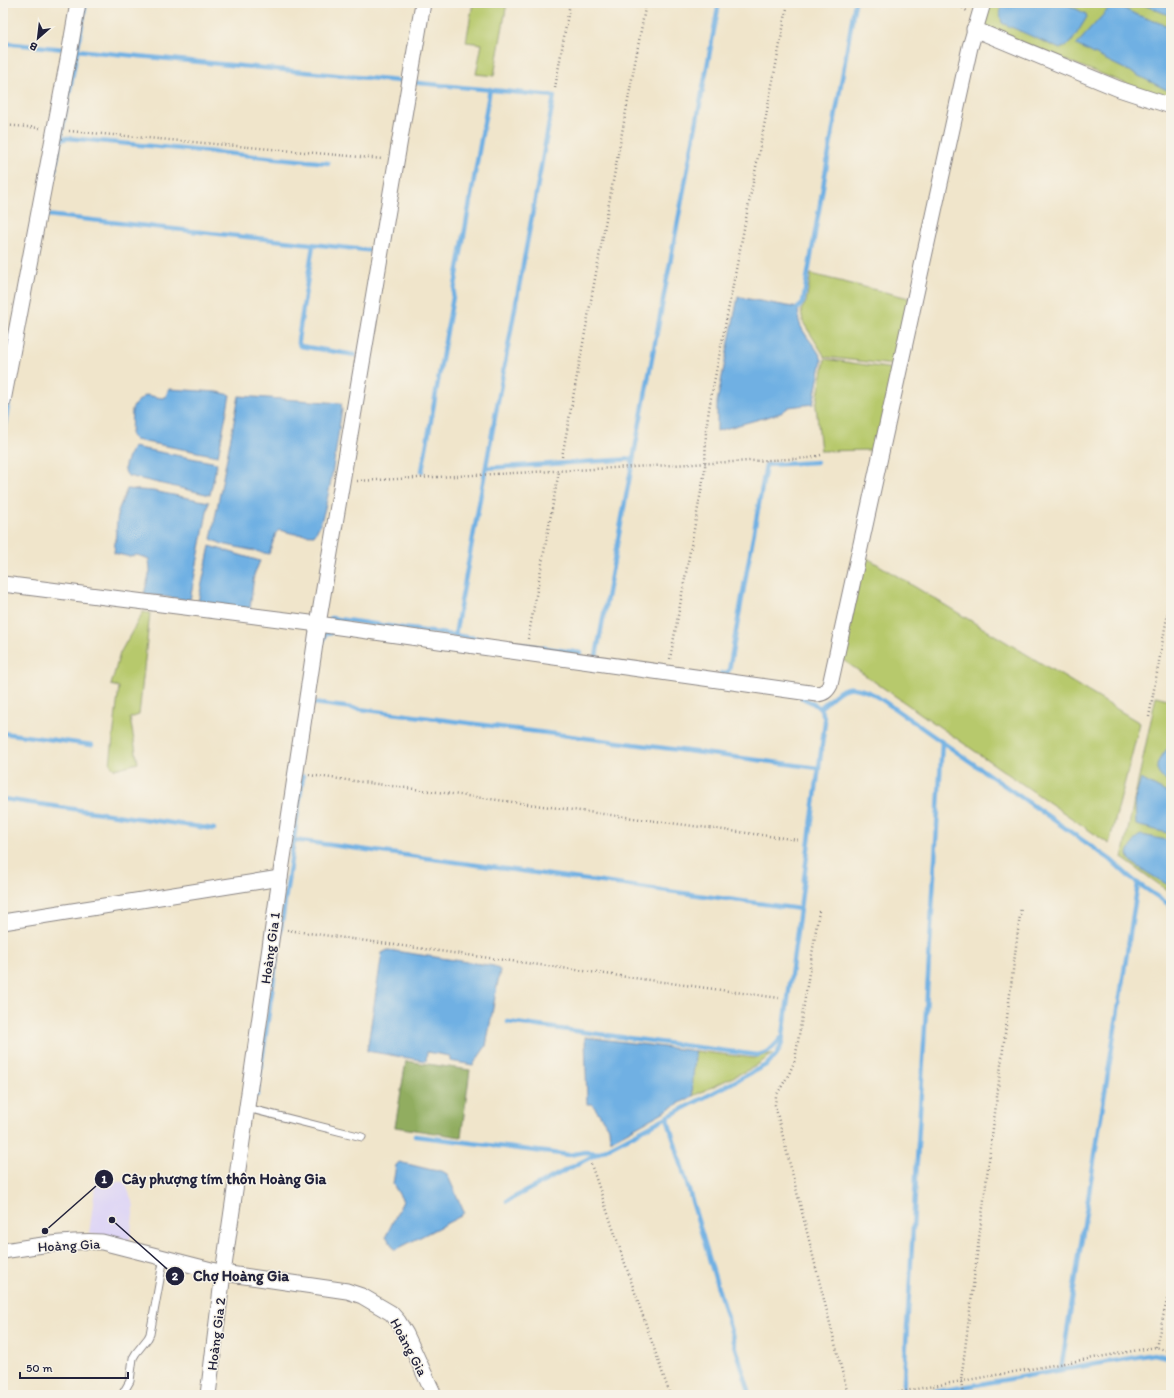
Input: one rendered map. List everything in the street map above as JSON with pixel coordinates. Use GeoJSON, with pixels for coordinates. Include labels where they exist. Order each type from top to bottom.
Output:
{"type":"FeatureCollection","features":[{"type":"Feature","properties":{"kind":"street"},"geometry":{"type":"LineString","coordinates":[[3,401],[78,3]]}},
{"type":"Feature","properties":{"kind":"street","name":"Hoàng Gia 1"},"geometry":{"type":"LineString","coordinates":[[223,1273],[318,624],[423,3]]}},
{"type":"Feature","properties":{"kind":"street"},"geometry":{"type":"LineString","coordinates":[[3,584],[318,624],[817,694],[824,693],[830,685],[974,30],[983,3]]}},
{"type":"Feature","properties":{"kind":"street"},"geometry":{"type":"LineString","coordinates":[[974,30],[1119,89],[1171,106]]}},
{"type":"Feature","properties":{"kind":"street"},"geometry":{"type":"LineString","coordinates":[[3,922],[280,878]]}},
{"type":"Feature","properties":{"kind":"street","name":"Hoàng Gia"},"geometry":{"type":"LineString","coordinates":[[3,1251],[65,1242],[85,1241],[113,1244],[223,1273],[347,1291],[362,1296],[391,1313],[398,1321],[406,1334],[434,1395]]}},
{"type":"Feature","properties":{"kind":"street","name":"Hoàng Gia 2"},"geometry":{"type":"LineString","coordinates":[[208,1395],[223,1273]]}},
{"type":"Feature","properties":{"kind":"lane"},"geometry":{"type":"LineString","coordinates":[[247,1108],[362,1136]]}},
{"type":"Feature","properties":{"kind":"lane"},"geometry":{"type":"LineString","coordinates":[[122,1395],[130,1381],[133,1358],[150,1334],[164,1257]]}},
{"type":"Feature","properties":{"kind":"path"},"geometry":{"type":"LineString","coordinates":[[555,88],[570,3]]}},
{"type":"Feature","properties":{"kind":"path"},"geometry":{"type":"LineString","coordinates":[[562,457],[646,3]]}},
{"type":"Feature","properties":{"kind":"path"},"geometry":{"type":"LineString","coordinates":[[668,673],[705,464],[706,429],[710,403],[788,3]]}},
{"type":"Feature","properties":{"kind":"path"},"geometry":{"type":"LineString","coordinates":[[3,125],[397,161]]}},
{"type":"Feature","properties":{"kind":"path"},"geometry":{"type":"LineString","coordinates":[[342,482],[705,464],[810,458],[821,455]]}},
{"type":"Feature","properties":{"kind":"path"},"geometry":{"type":"LineString","coordinates":[[525,653],[559,471]]}},
{"type":"Feature","properties":{"kind":"path"},"geometry":{"type":"LineString","coordinates":[[1149,717],[1171,595]]}},
{"type":"Feature","properties":{"kind":"path"},"geometry":{"type":"LineString","coordinates":[[296,773],[799,840]]}},
{"type":"Feature","properties":{"kind":"path"},"geometry":{"type":"LineString","coordinates":[[963,1395],[961,1381],[1021,907]]}},
{"type":"Feature","properties":{"kind":"path"},"geometry":{"type":"LineString","coordinates":[[819,911],[796,1060],[776,1096],[775,1105],[848,1395]]}},
{"type":"Feature","properties":{"kind":"path"},"geometry":{"type":"LineString","coordinates":[[273,928],[780,998]]}},
{"type":"Feature","properties":{"kind":"path"},"geometry":{"type":"LineString","coordinates":[[591,1164],[670,1395]]}},
{"type":"Feature","properties":{"kind":"path"},"geometry":{"type":"LineString","coordinates":[[1156,1347],[1171,1284]]}},
{"type":"Feature","properties":{"kind":"path"},"geometry":{"type":"LineString","coordinates":[[882,1395],[1156,1347],[1171,1352]]}},
{"type":"Feature","properties":{"kind":"shaded area"},"geometry":{"type":"Polygon","coordinates":[[[96,1181],[125,1182],[134,1206],[130,1240],[89,1234],[96,1181]]]}},
{"type":"Feature","properties":{"kind":"green space"},"geometry":{"type":"Polygon","coordinates":[[[473,3],[507,3],[494,76],[476,74],[482,44],[466,42],[473,3]]]}},
{"type":"Feature","properties":{"kind":"green space"},"geometry":{"type":"Polygon","coordinates":[[[987,3],[1171,3],[1171,101],[985,29],[982,23],[987,3]]]}},
{"type":"Feature","properties":{"kind":"green space"},"geometry":{"type":"Polygon","coordinates":[[[811,274],[909,298],[893,365],[825,357],[803,322],[801,310],[806,302],[811,274]]]}},
{"type":"Feature","properties":{"kind":"green space"},"geometry":{"type":"Polygon","coordinates":[[[825,359],[894,369],[877,448],[873,450],[821,451],[816,406],[825,359]]]}},
{"type":"Feature","properties":{"kind":"green space"},"geometry":{"type":"Polygon","coordinates":[[[864,556],[1140,723],[1109,844],[843,660],[864,556]]]}},
{"type":"Feature","properties":{"kind":"green space"},"geometry":{"type":"Polygon","coordinates":[[[143,612],[150,613],[139,715],[130,718],[138,763],[115,769],[110,764],[119,687],[111,685],[120,653],[143,612]]]}},
{"type":"Feature","properties":{"kind":"green space"},"geometry":{"type":"Polygon","coordinates":[[[1156,696],[1171,700],[1171,893],[1122,858],[1156,696]]]}},
{"type":"Feature","properties":{"kind":"green space"},"geometry":{"type":"Polygon","coordinates":[[[695,1051],[753,1058],[773,1054],[754,1067],[693,1096],[692,1085],[695,1051]]]}},
{"type":"Feature","properties":{"kind":"green space"},"geometry":{"type":"Polygon","coordinates":[[[406,1061],[470,1070],[461,1137],[395,1127],[406,1061]]]}},
{"type":"Feature","properties":{"kind":"water"},"geometry":{"type":"Polygon","coordinates":[[[1002,3],[1065,3],[1086,14],[1087,17],[1071,43],[1060,49],[1002,23],[1000,14],[1002,3]]]}},
{"type":"Feature","properties":{"kind":"water"},"geometry":{"type":"Polygon","coordinates":[[[1139,3],[1171,3],[1171,16],[1139,3]]]}},
{"type":"Feature","properties":{"kind":"water"},"geometry":{"type":"Polygon","coordinates":[[[1117,5],[1137,15],[1171,27],[1171,92],[1076,45],[1110,7],[1117,5]]]}},
{"type":"Feature","properties":{"kind":"water"},"geometry":{"type":"Polygon","coordinates":[[[738,297],[798,308],[801,326],[822,360],[813,404],[789,407],[781,413],[717,431],[717,402],[738,297]]]}},
{"type":"Feature","properties":{"kind":"water"},"geometry":{"type":"Polygon","coordinates":[[[169,389],[218,392],[230,395],[218,456],[135,440],[131,436],[132,409],[136,403],[146,395],[162,398],[166,396],[169,389]]]}},
{"type":"Feature","properties":{"kind":"water"},"geometry":{"type":"Polygon","coordinates":[[[239,396],[341,403],[342,410],[332,476],[324,512],[319,526],[314,535],[295,534],[279,530],[276,533],[269,554],[222,544],[211,539],[239,396]]]}},
{"type":"Feature","properties":{"kind":"water"},"geometry":{"type":"Polygon","coordinates":[[[133,447],[217,463],[210,495],[128,476],[125,466],[133,447]]]}},
{"type":"Feature","properties":{"kind":"water"},"geometry":{"type":"Polygon","coordinates":[[[127,489],[153,491],[209,502],[190,600],[144,594],[150,571],[149,559],[137,555],[130,557],[114,553],[118,511],[127,489]]]}},
{"type":"Feature","properties":{"kind":"water"},"geometry":{"type":"Polygon","coordinates":[[[210,546],[260,561],[254,575],[250,609],[198,602],[210,546]]]}},
{"type":"Feature","properties":{"kind":"water"},"geometry":{"type":"Polygon","coordinates":[[[1171,745],[1171,784],[1159,775],[1157,765],[1171,745]]]}},
{"type":"Feature","properties":{"kind":"water"},"geometry":{"type":"Polygon","coordinates":[[[1141,779],[1171,795],[1171,834],[1136,825],[1135,799],[1141,779]]]}},
{"type":"Feature","properties":{"kind":"water"},"geometry":{"type":"Polygon","coordinates":[[[1142,835],[1171,841],[1171,887],[1142,869],[1129,858],[1128,855],[1134,841],[1138,836],[1142,835]]]}},
{"type":"Feature","properties":{"kind":"water"},"geometry":{"type":"Polygon","coordinates":[[[388,950],[494,966],[500,970],[486,1046],[473,1065],[450,1061],[450,1056],[427,1052],[426,1061],[367,1051],[382,953],[388,950]]]}},
{"type":"Feature","properties":{"kind":"water"},"geometry":{"type":"Polygon","coordinates":[[[585,1037],[695,1051],[692,1085],[693,1096],[610,1141],[609,1128],[592,1104],[587,1104],[585,1037]]]}},
{"type":"Feature","properties":{"kind":"water"},"geometry":{"type":"Polygon","coordinates":[[[399,1162],[442,1171],[447,1174],[464,1212],[461,1216],[395,1250],[386,1236],[403,1201],[393,1184],[396,1165],[399,1162]]]}},
{"type":"Feature","properties":{"kind":"waterway"},"geometry":{"type":"LineString","coordinates":[[53,180],[86,3]]}},
{"type":"Feature","properties":{"kind":"waterway"},"geometry":{"type":"LineString","coordinates":[[596,656],[719,3]]}},
{"type":"Feature","properties":{"kind":"waterway"},"geometry":{"type":"LineString","coordinates":[[798,308],[803,302],[855,3]]}},
{"type":"Feature","properties":{"kind":"waterway"},"geometry":{"type":"LineString","coordinates":[[3,43],[554,96],[455,635]]}},
{"type":"Feature","properties":{"kind":"waterway"},"geometry":{"type":"LineString","coordinates":[[422,471],[490,89]]}},
{"type":"Feature","properties":{"kind":"waterway"},"geometry":{"type":"LineString","coordinates":[[60,140],[67,138],[328,163]]}},
{"type":"Feature","properties":{"kind":"waterway"},"geometry":{"type":"LineString","coordinates":[[46,215],[375,251]]}},
{"type":"Feature","properties":{"kind":"waterway"},"geometry":{"type":"LineString","coordinates":[[313,245],[298,340],[300,346],[355,355]]}},
{"type":"Feature","properties":{"kind":"waterway"},"geometry":{"type":"LineString","coordinates":[[3,434],[9,401]]}},
{"type":"Feature","properties":{"kind":"waterway"},"geometry":{"type":"LineString","coordinates":[[486,468],[633,459]]}},
{"type":"Feature","properties":{"kind":"waterway"},"geometry":{"type":"LineString","coordinates":[[721,673],[726,674],[729,670],[766,465],[817,462]]}},
{"type":"Feature","properties":{"kind":"waterway"},"geometry":{"type":"LineString","coordinates":[[331,618],[581,653]]}},
{"type":"Feature","properties":{"kind":"waterway"},"geometry":{"type":"LineString","coordinates":[[322,642],[326,633],[333,632]]}},
{"type":"Feature","properties":{"kind":"waterway"},"geometry":{"type":"LineString","coordinates":[[820,708],[840,691],[845,689],[857,688],[875,695],[1111,860],[1133,880],[1171,906]]}},
{"type":"Feature","properties":{"kind":"waterway"},"geometry":{"type":"LineString","coordinates":[[507,1201],[766,1065],[778,1053],[782,1043],[825,722],[823,713],[818,707],[802,698]]}},
{"type":"Feature","properties":{"kind":"waterway"},"geometry":{"type":"LineString","coordinates":[[313,703],[819,768]]}},
{"type":"Feature","properties":{"kind":"waterway"},"geometry":{"type":"LineString","coordinates":[[3,733],[92,745]]}},
{"type":"Feature","properties":{"kind":"waterway"},"geometry":{"type":"LineString","coordinates":[[903,1395],[942,742]]}},
{"type":"Feature","properties":{"kind":"waterway"},"geometry":{"type":"LineString","coordinates":[[257,1095],[303,776]]}},
{"type":"Feature","properties":{"kind":"waterway"},"geometry":{"type":"LineString","coordinates":[[3,799],[214,829]]}},
{"type":"Feature","properties":{"kind":"waterway"},"geometry":{"type":"LineString","coordinates":[[294,840],[800,909]]}},
{"type":"Feature","properties":{"kind":"waterway"},"geometry":{"type":"LineString","coordinates":[[1061,1370],[1138,883]]}},
{"type":"Feature","properties":{"kind":"waterway"},"geometry":{"type":"LineString","coordinates":[[508,1022],[757,1055],[769,1050],[783,1036]]}},
{"type":"Feature","properties":{"kind":"waterway"},"geometry":{"type":"LineString","coordinates":[[667,1117],[750,1395]]}},
{"type":"Feature","properties":{"kind":"waterway"},"geometry":{"type":"LineString","coordinates":[[415,1136],[569,1155],[585,1152],[598,1153]]}},
{"type":"Feature","properties":{"kind":"waterway"},"geometry":{"type":"LineString","coordinates":[[917,1395],[1154,1354],[1171,1358]]}},
{"type":"Feature","properties":{"kind":"place","name":"Chợ Hoàng Gia"},"geometry":{"type":"Point","coordinates":[112,1220]}},
{"type":"Feature","properties":{"kind":"place","name":"Cây phượng tím thôn Hoàng Gia"},"geometry":{"type":"Point","coordinates":[45,1231]}}]}
